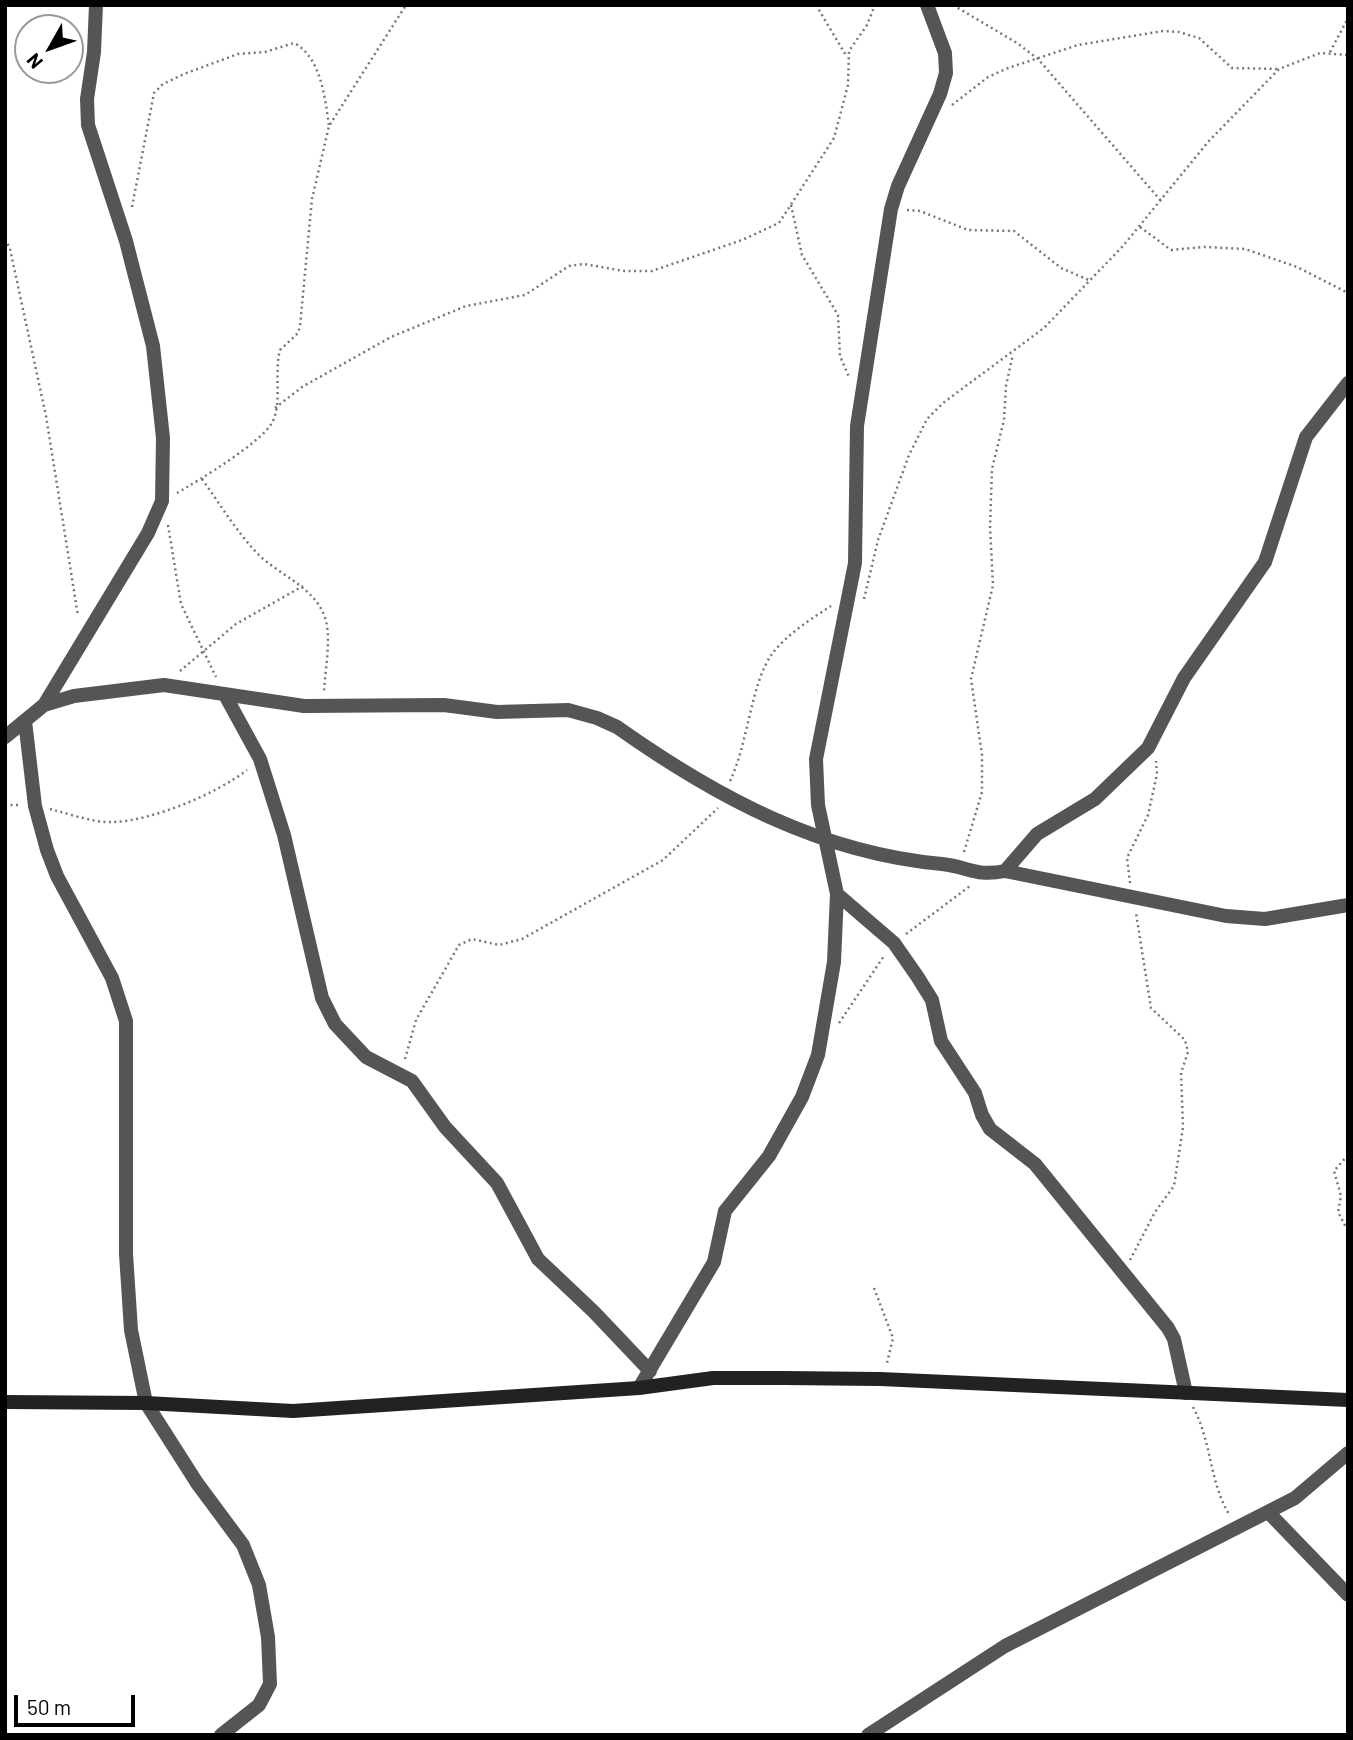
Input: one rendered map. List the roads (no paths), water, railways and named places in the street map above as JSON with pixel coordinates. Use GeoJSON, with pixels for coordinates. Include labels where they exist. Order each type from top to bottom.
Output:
{"type":"FeatureCollection","features":[{"type":"Feature","properties":{"kind":"street"},"geometry":{"type":"LineString","coordinates":[[5,737],[44,705],[144,540],[162,501],[163,438],[153,346],[126,241],[88,125],[87,99],[94,52],[96,5]]}},
{"type":"Feature","properties":{"kind":"street"},"geometry":{"type":"LineString","coordinates":[[639,1388],[714,1262],[725,1211],[734,1195],[764,1164],[802,1097],[818,1055],[829,1001],[838,894],[818,805],[816,759],[857,541],[857,426],[891,209],[898,186],[940,94],[946,73],[945,53],[927,5]]}},
{"type":"Feature","properties":{"kind":"street"},"geometry":{"type":"LineString","coordinates":[[1005,871],[1037,834],[1095,799],[1148,748],[1184,678],[1265,562],[1306,438],[1348,383]]}},
{"type":"Feature","properties":{"kind":"street"},"geometry":{"type":"LineString","coordinates":[[44,705],[102,691],[164,685],[324,706],[443,705],[478,712],[582,712],[617,727],[726,798],[825,841],[906,862],[960,868],[985,875],[1005,871],[1226,916],[1265,919],[1348,905]]}},
{"type":"Feature","properties":{"kind":"street"},"geometry":{"type":"LineString","coordinates":[[226,695],[260,759],[284,835],[322,998],[335,1024],[366,1057],[412,1081],[445,1127],[497,1184],[538,1259],[594,1312],[650,1371]]}},
{"type":"Feature","properties":{"kind":"street"},"geometry":{"type":"LineString","coordinates":[[25,722],[35,806],[57,876],[112,978],[126,1021],[126,1254],[131,1330],[146,1403],[197,1483],[243,1545],[258,1585],[268,1637],[270,1684],[259,1705],[221,1735]]}},
{"type":"Feature","properties":{"kind":"street"},"geometry":{"type":"LineString","coordinates":[[838,894],[894,943],[932,1000],[941,1041],[975,1093],[987,1125],[1035,1164],[1174,1339],[1186,1393]]}},
{"type":"Feature","properties":{"kind":"street"},"geometry":{"type":"LineString","coordinates":[[5,1402],[146,1403],[293,1411],[639,1388],[713,1378],[880,1379],[1348,1400]]}},
{"type":"Feature","properties":{"kind":"street"},"geometry":{"type":"LineString","coordinates":[[868,1735],[1005,1646],[1294,1498],[1348,1453]]}},
{"type":"Feature","properties":{"kind":"street"},"geometry":{"type":"LineString","coordinates":[[1268,1512],[1348,1595]]}}]}
